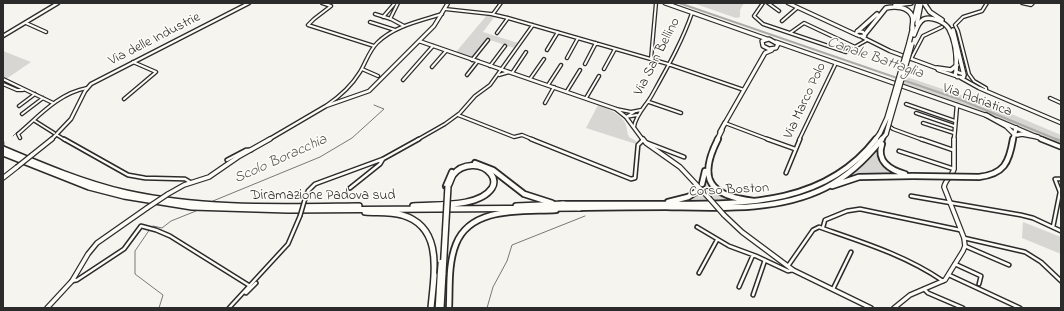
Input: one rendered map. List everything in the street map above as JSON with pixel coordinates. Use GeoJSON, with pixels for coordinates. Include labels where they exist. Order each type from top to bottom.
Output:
{"type":"FeatureCollection","features":[{"type":"Feature","properties":{"kind":"highway"},"geometry":{"type":"LineString","coordinates":[[857,32],[885,6],[911,3]]}},
{"type":"Feature","properties":{"kind":"highway"},"geometry":{"type":"LineString","coordinates":[[921,3],[930,12],[949,25],[953,30],[963,76]]}},
{"type":"Feature","properties":{"kind":"highway","name":"Corso Boston"},"geometry":{"type":"LineString","coordinates":[[449,308],[454,251],[460,235],[470,224],[486,216],[502,213],[580,208],[747,207],[777,203],[808,196],[830,185],[863,162],[886,134],[910,44],[912,29],[921,3]]}},
{"type":"Feature","properties":{"kind":"highway","name":"Corso Boston"},"geometry":{"type":"LineString","coordinates":[[447,186],[449,177],[459,167],[476,163],[487,166],[520,192],[531,198],[564,204],[727,204],[765,201],[802,192],[830,180],[845,171],[859,160],[874,143],[888,118],[914,35],[921,3]]}},
{"type":"Feature","properties":{"kind":"highway"},"geometry":{"type":"LineString","coordinates":[[864,35],[886,8],[891,7],[901,8],[910,13],[913,18],[912,29]]}},
{"type":"Feature","properties":{"kind":"highway"},"geometry":{"type":"LineString","coordinates":[[914,35],[919,23],[924,19],[934,19],[950,29],[957,56],[956,73]]}},
{"type":"Feature","properties":{"kind":"highway"},"geometry":{"type":"LineString","coordinates":[[938,68],[951,70],[957,64]]}},
{"type":"Feature","properties":{"kind":"highway"},"geometry":{"type":"LineString","coordinates":[[986,115],[1006,126],[1015,134],[1038,137]]}},
{"type":"Feature","properties":{"kind":"highway"},"geometry":{"type":"LineString","coordinates":[[725,123],[711,152],[708,162],[707,174],[710,182],[721,192],[736,199],[765,201]]}},
{"type":"Feature","properties":{"kind":"highway"},"geometry":{"type":"LineString","coordinates":[[808,196],[859,177],[978,177],[993,175],[1004,168],[1012,141],[1018,131],[1016,128]]}},
{"type":"Feature","properties":{"kind":"highway"},"geometry":{"type":"LineString","coordinates":[[702,184],[704,181],[708,155],[722,130]]}},
{"type":"Feature","properties":{"kind":"highway"},"geometry":{"type":"LineString","coordinates":[[886,134],[879,148],[881,158],[894,171],[913,176]]}},
{"type":"Feature","properties":{"kind":"highway","name":"Diramazione Padova sud"},"geometry":{"type":"LineString","coordinates":[[3,149],[92,184],[160,199],[223,205],[288,207],[564,204]]}},
{"type":"Feature","properties":{"kind":"highway","name":"Diramazione Padova sud"},"geometry":{"type":"LineString","coordinates":[[3,153],[89,187],[159,202],[192,207],[239,210],[580,208]]}},
{"type":"Feature","properties":{"kind":"highway"},"geometry":{"type":"LineString","coordinates":[[413,206],[478,200],[488,195],[492,190],[494,180],[492,173],[487,169],[474,165],[458,170],[450,178],[447,186],[442,274],[440,308]]}},
{"type":"Feature","properties":{"kind":"highway"},"geometry":{"type":"LineString","coordinates":[[638,204],[681,200],[699,190]]}},
{"type":"Feature","properties":{"kind":"highway"},"geometry":{"type":"LineString","coordinates":[[318,210],[391,213],[403,215],[417,221],[427,230],[432,242],[434,256],[431,308]]}},
{"type":"Feature","properties":{"kind":"main road"},"geometry":{"type":"LineString","coordinates":[[665,3],[744,30],[762,41],[762,44],[765,47],[765,53],[725,123]]}},
{"type":"Feature","properties":{"kind":"main road","name":"Via Adriatica"},"geometry":{"type":"LineString","coordinates":[[744,30],[986,115],[1061,147]]}},
{"type":"Feature","properties":{"kind":"main road"},"geometry":{"type":"LineString","coordinates":[[762,41],[767,39]]}},
{"type":"Feature","properties":{"kind":"main road"},"geometry":{"type":"LineString","coordinates":[[765,53],[776,48],[778,45],[776,42]]}},
{"type":"Feature","properties":{"kind":"main road","name":"Via Adriatica"},"geometry":{"type":"LineString","coordinates":[[776,48],[783,46],[793,48]]}},
{"type":"Feature","properties":{"kind":"main road"},"geometry":{"type":"LineString","coordinates":[[765,47],[772,50]]}},
{"type":"Feature","properties":{"kind":"street"},"geometry":{"type":"LineString","coordinates":[[3,36],[58,3]]}},
{"type":"Feature","properties":{"kind":"street","name":"Via delle Industrie"},"geometry":{"type":"LineString","coordinates":[[3,178],[32,155],[68,122],[76,111],[87,88],[91,84],[249,3]]}},
{"type":"Feature","properties":{"kind":"street"},"geometry":{"type":"LineString","coordinates":[[323,3],[331,6],[326,11],[320,13],[308,25],[374,46]]}},
{"type":"Feature","properties":{"kind":"street"},"geometry":{"type":"LineString","coordinates":[[47,308],[72,281],[88,254],[110,232],[168,194],[190,182],[209,177],[234,160],[252,151],[326,106],[337,101],[364,94],[373,88],[440,18],[448,3]]}},
{"type":"Feature","properties":{"kind":"street"},"geometry":{"type":"LineString","coordinates":[[493,14],[501,3]]}},
{"type":"Feature","properties":{"kind":"street"},"geometry":{"type":"LineString","coordinates":[[651,59],[656,3]]}},
{"type":"Feature","properties":{"kind":"street"},"geometry":{"type":"LineString","coordinates":[[763,3],[754,14],[757,20],[790,33],[846,52],[867,40]]}},
{"type":"Feature","properties":{"kind":"street"},"geometry":{"type":"LineString","coordinates":[[768,3],[780,11]]}},
{"type":"Feature","properties":{"kind":"street"},"geometry":{"type":"LineString","coordinates":[[788,3],[842,29],[864,35],[875,44]]}},
{"type":"Feature","properties":{"kind":"street"},"geometry":{"type":"LineString","coordinates":[[986,91],[986,88],[974,81],[969,74],[958,31],[955,25],[968,14],[979,12],[987,3]]}},
{"type":"Feature","properties":{"kind":"street"},"geometry":{"type":"LineString","coordinates":[[1022,3],[1031,5],[1033,3]]}},
{"type":"Feature","properties":{"kind":"street"},"geometry":{"type":"LineString","coordinates":[[383,17],[395,4],[398,4],[390,19]]}},
{"type":"Feature","properties":{"kind":"street"},"geometry":{"type":"LineString","coordinates":[[782,21],[797,8]]}},
{"type":"Feature","properties":{"kind":"street"},"geometry":{"type":"LineString","coordinates":[[445,9],[493,14],[508,18],[668,64],[745,90]]}},
{"type":"Feature","properties":{"kind":"street","name":"Via San Bellino"},"geometry":{"type":"LineString","coordinates":[[634,130],[634,122],[637,115],[649,102],[686,31],[692,13]]}},
{"type":"Feature","properties":{"kind":"street"},"geometry":{"type":"LineString","coordinates":[[375,14],[404,26]]}},
{"type":"Feature","properties":{"kind":"street"},"geometry":{"type":"LineString","coordinates":[[337,101],[362,69],[374,46],[395,30],[442,14]]}},
{"type":"Feature","properties":{"kind":"street"},"geometry":{"type":"LineString","coordinates":[[497,33],[508,18]]}},
{"type":"Feature","properties":{"kind":"street"},"geometry":{"type":"LineString","coordinates":[[370,22],[395,30]]}},
{"type":"Feature","properties":{"kind":"street"},"geometry":{"type":"LineString","coordinates":[[26,23],[46,32]]}},
{"type":"Feature","properties":{"kind":"street"},"geometry":{"type":"LineString","coordinates":[[790,33],[804,23],[855,47]]}},
{"type":"Feature","properties":{"kind":"street"},"geometry":{"type":"LineString","coordinates":[[229,308],[288,244],[300,216],[308,190],[315,184],[383,159],[438,128],[458,114],[503,71],[533,25]]}},
{"type":"Feature","properties":{"kind":"street"},"geometry":{"type":"LineString","coordinates":[[911,59],[923,36],[942,27]]}},
{"type":"Feature","properties":{"kind":"street"},"geometry":{"type":"LineString","coordinates":[[547,50],[558,32]]}},
{"type":"Feature","properties":{"kind":"street"},"geometry":{"type":"LineString","coordinates":[[857,32],[864,35],[867,40],[911,59],[938,70],[956,73],[961,72],[963,76]]}},
{"type":"Feature","properties":{"kind":"street"},"geometry":{"type":"LineString","coordinates":[[566,58],[578,38]]}},
{"type":"Feature","properties":{"kind":"street"},"geometry":{"type":"LineString","coordinates":[[472,60],[488,40]]}},
{"type":"Feature","properties":{"kind":"street","name":"Via San Bellino"},"geometry":{"type":"LineString","coordinates":[[419,41],[616,109],[628,112],[641,110]]}},
{"type":"Feature","properties":{"kind":"street"},"geometry":{"type":"LineString","coordinates":[[585,64],[596,43]]}},
{"type":"Feature","properties":{"kind":"street"},"geometry":{"type":"LineString","coordinates":[[403,80],[433,46]]}},
{"type":"Feature","properties":{"kind":"street"},"geometry":{"type":"LineString","coordinates":[[490,66],[505,46]]}},
{"type":"Feature","properties":{"kind":"street"},"geometry":{"type":"LineString","coordinates":[[604,69],[615,49]]}},
{"type":"Feature","properties":{"kind":"street"},"geometry":{"type":"LineString","coordinates":[[432,67],[446,51]]}},
{"type":"Feature","properties":{"kind":"street"},"geometry":{"type":"LineString","coordinates":[[510,73],[526,52]]}},
{"type":"Feature","properties":{"kind":"street"},"geometry":{"type":"LineString","coordinates":[[530,79],[544,59]]}},
{"type":"Feature","properties":{"kind":"street"},"geometry":{"type":"LineString","coordinates":[[124,100],[156,72],[132,62]]}},
{"type":"Feature","properties":{"kind":"street"},"geometry":{"type":"LineString","coordinates":[[467,75],[478,62]]}},
{"type":"Feature","properties":{"kind":"street","name":"Via Marco Polo"},"geometry":{"type":"LineString","coordinates":[[786,173],[795,150],[836,62]]}},
{"type":"Feature","properties":{"kind":"street"},"geometry":{"type":"LineString","coordinates":[[548,85],[561,65]]}},
{"type":"Feature","properties":{"kind":"street"},"geometry":{"type":"LineString","coordinates":[[927,65],[963,76],[986,91],[1061,124]]}},
{"type":"Feature","properties":{"kind":"street"},"geometry":{"type":"LineString","coordinates":[[362,69],[378,76]]}},
{"type":"Feature","properties":{"kind":"street"},"geometry":{"type":"LineString","coordinates":[[567,91],[580,70]]}},
{"type":"Feature","properties":{"kind":"street"},"geometry":{"type":"LineString","coordinates":[[586,98],[599,76]]}},
{"type":"Feature","properties":{"kind":"street"},"geometry":{"type":"LineString","coordinates":[[3,79],[53,103]]}},
{"type":"Feature","properties":{"kind":"street"},"geometry":{"type":"LineString","coordinates":[[3,84],[17,90],[24,89]]}},
{"type":"Feature","properties":{"kind":"street"},"geometry":{"type":"LineString","coordinates":[[545,103],[554,87]]}},
{"type":"Feature","properties":{"kind":"street"},"geometry":{"type":"LineString","coordinates":[[20,138],[18,134],[35,121],[53,103],[80,88],[87,88]]}},
{"type":"Feature","properties":{"kind":"street"},"geometry":{"type":"LineString","coordinates":[[342,93],[344,97],[350,98]]}},
{"type":"Feature","properties":{"kind":"street"},"geometry":{"type":"LineString","coordinates":[[19,106],[35,94]]}},
{"type":"Feature","properties":{"kind":"street"},"geometry":{"type":"LineString","coordinates":[[22,114],[43,98]]}},
{"type":"Feature","properties":{"kind":"street"},"geometry":{"type":"LineString","coordinates":[[1050,98],[1061,103]]}},
{"type":"Feature","properties":{"kind":"street"},"geometry":{"type":"LineString","coordinates":[[649,102],[681,113]]}},
{"type":"Feature","properties":{"kind":"street"},"geometry":{"type":"LineString","coordinates":[[906,104],[955,121]]}},
{"type":"Feature","properties":{"kind":"street"},"geometry":{"type":"LineString","coordinates":[[894,308],[910,295],[943,281],[949,275],[965,246],[964,238],[944,184],[954,169],[954,126],[957,105]]}},
{"type":"Feature","properties":{"kind":"street","name":"Via San Bellino"},"geometry":{"type":"LineString","coordinates":[[616,109],[626,117],[634,130]]}},
{"type":"Feature","properties":{"kind":"street","name":"Via San Bellino"},"geometry":{"type":"LineString","coordinates":[[626,117],[637,111]]}},
{"type":"Feature","properties":{"kind":"street"},"geometry":{"type":"LineString","coordinates":[[916,113],[954,126]]}},
{"type":"Feature","properties":{"kind":"street"},"geometry":{"type":"LineString","coordinates":[[458,114],[514,137],[522,135],[631,179],[635,178],[638,145],[644,141]]}},
{"type":"Feature","properties":{"kind":"street","name":"Via San Bellino"},"geometry":{"type":"LineString","coordinates":[[626,117],[637,115]]}},
{"type":"Feature","properties":{"kind":"street"},"geometry":{"type":"LineString","coordinates":[[35,121],[128,175],[145,178],[185,179],[190,182]]}},
{"type":"Feature","properties":{"kind":"street","name":"Via Marco Polo"},"geometry":{"type":"LineString","coordinates":[[725,123],[795,150]]}},
{"type":"Feature","properties":{"kind":"street"},"geometry":{"type":"LineString","coordinates":[[923,123],[954,133]]}},
{"type":"Feature","properties":{"kind":"street"},"geometry":{"type":"LineString","coordinates":[[887,125],[893,129],[953,150]]}},
{"type":"Feature","properties":{"kind":"street"},"geometry":{"type":"LineString","coordinates":[[634,130],[653,150],[680,167],[724,215],[742,232],[793,270],[871,308]]}},
{"type":"Feature","properties":{"kind":"street"},"geometry":{"type":"LineString","coordinates":[[644,141],[684,157]]}},
{"type":"Feature","properties":{"kind":"street"},"geometry":{"type":"LineString","coordinates":[[653,150],[656,145]]}},
{"type":"Feature","properties":{"kind":"street"},"geometry":{"type":"LineString","coordinates":[[227,160],[246,150],[252,151]]}},
{"type":"Feature","properties":{"kind":"street"},"geometry":{"type":"LineString","coordinates":[[899,151],[954,169]]}},
{"type":"Feature","properties":{"kind":"street"},"geometry":{"type":"LineString","coordinates":[[350,188],[380,164],[383,159]]}},
{"type":"Feature","properties":{"kind":"street"},"geometry":{"type":"LineString","coordinates":[[1053,227],[1060,192],[1055,179],[1061,179]]}},
{"type":"Feature","properties":{"kind":"street"},"geometry":{"type":"LineString","coordinates":[[911,196],[1021,215],[1061,231]]}},
{"type":"Feature","properties":{"kind":"street"},"geometry":{"type":"LineString","coordinates":[[823,227],[825,220],[847,211],[860,209],[961,230]]}},
{"type":"Feature","properties":{"kind":"street"},"geometry":{"type":"LineString","coordinates":[[72,281],[77,280],[124,248],[141,226],[161,231],[176,239],[250,286]]}},
{"type":"Feature","properties":{"kind":"street"},"geometry":{"type":"LineString","coordinates":[[697,227],[728,246],[753,254],[788,271],[793,270]]}},
{"type":"Feature","properties":{"kind":"street"},"geometry":{"type":"LineString","coordinates":[[788,266],[812,230],[818,227],[823,227],[886,250],[930,272],[943,281]]}},
{"type":"Feature","properties":{"kind":"street"},"geometry":{"type":"LineString","coordinates":[[964,238],[1025,252],[1041,262],[1061,281]]}},
{"type":"Feature","properties":{"kind":"street"},"geometry":{"type":"LineString","coordinates":[[699,273],[716,240]]}},
{"type":"Feature","properties":{"kind":"street"},"geometry":{"type":"LineString","coordinates":[[965,246],[1009,265]]}},
{"type":"Feature","properties":{"kind":"street"},"geometry":{"type":"LineString","coordinates":[[833,289],[851,252]]}},
{"type":"Feature","properties":{"kind":"street"},"geometry":{"type":"LineString","coordinates":[[739,287],[753,254]]}},
{"type":"Feature","properties":{"kind":"street"},"geometry":{"type":"LineString","coordinates":[[753,295],[765,260]]}},
{"type":"Feature","properties":{"kind":"street"},"geometry":{"type":"LineString","coordinates":[[955,264],[981,276],[979,284]]}},
{"type":"Feature","properties":{"kind":"street"},"geometry":{"type":"LineString","coordinates":[[949,275],[1020,308]]}},
{"type":"Feature","properties":{"kind":"street"},"geometry":{"type":"LineString","coordinates":[[244,292],[246,293],[256,283]]}},
{"type":"Feature","properties":{"kind":"street"},"geometry":{"type":"LineString","coordinates":[[924,289],[928,293],[963,308]]}},
{"type":"Feature","properties":{"kind":"shaded area"},"geometry":{"type":"Polygon","coordinates":[[[693,3],[744,3],[740,10],[740,17],[736,18],[693,3]]]}},
{"type":"Feature","properties":{"kind":"shaded area"},"geometry":{"type":"Polygon","coordinates":[[[487,15],[495,16],[483,32],[518,43],[514,48],[487,39],[472,57],[456,52],[487,15]]]}},
{"type":"Feature","properties":{"kind":"shaded area"},"geometry":{"type":"Polygon","coordinates":[[[3,51],[31,62],[6,79],[3,77],[3,51]]]}},
{"type":"Feature","properties":{"kind":"shaded area"},"geometry":{"type":"Polygon","coordinates":[[[904,76],[990,105],[1061,135],[1061,145],[1001,120],[903,84],[904,76]]]}},
{"type":"Feature","properties":{"kind":"shaded area"},"geometry":{"type":"Polygon","coordinates":[[[598,105],[610,110],[624,121],[629,137],[636,141],[636,144],[586,128],[598,105]]]}},
{"type":"Feature","properties":{"kind":"shaded area"},"geometry":{"type":"Polygon","coordinates":[[[878,151],[880,157],[886,165],[912,176],[854,177],[852,175],[878,151]]]}},
{"type":"Feature","properties":{"kind":"shaded area"},"geometry":{"type":"Polygon","coordinates":[[[706,180],[708,180],[710,184],[736,199],[736,201],[682,201],[700,191],[706,180]]]}},
{"type":"Feature","properties":{"kind":"shaded area"},"geometry":{"type":"Polygon","coordinates":[[[1023,222],[1061,237],[1061,254],[1022,238],[1023,222]]]}},
{"type":"Feature","properties":{"kind":"waterway","name":"Canale Battaglia"},"geometry":{"type":"LineString","coordinates":[[679,3],[961,100],[1058,140]]}},
{"type":"Feature","properties":{"kind":"waterway"},"geometry":{"type":"LineString","coordinates":[[62,99],[73,93]]}},
{"type":"Feature","properties":{"kind":"waterway"},"geometry":{"type":"LineString","coordinates":[[47,108],[50,104]]}},
{"type":"Feature","properties":{"kind":"waterway","name":"Scolo Boracchia"},"geometry":{"type":"LineString","coordinates":[[213,201],[320,157],[352,138],[384,109],[374,105]]}},
{"type":"Feature","properties":{"kind":"waterway"},"geometry":{"type":"LineString","coordinates":[[13,136],[17,132]]}},
{"type":"Feature","properties":{"kind":"waterway","name":"Scolo Boracchia"},"geometry":{"type":"LineString","coordinates":[[153,226],[162,228],[171,221],[196,211]]}},
{"type":"Feature","properties":{"kind":"waterway"},"geometry":{"type":"LineString","coordinates":[[487,308],[493,287],[507,261],[512,245],[585,216]]}},
{"type":"Feature","properties":{"kind":"waterway","name":"Scolo Boracchia"},"geometry":{"type":"LineString","coordinates":[[150,229],[135,251],[135,274],[163,295],[159,308]]}}]}
